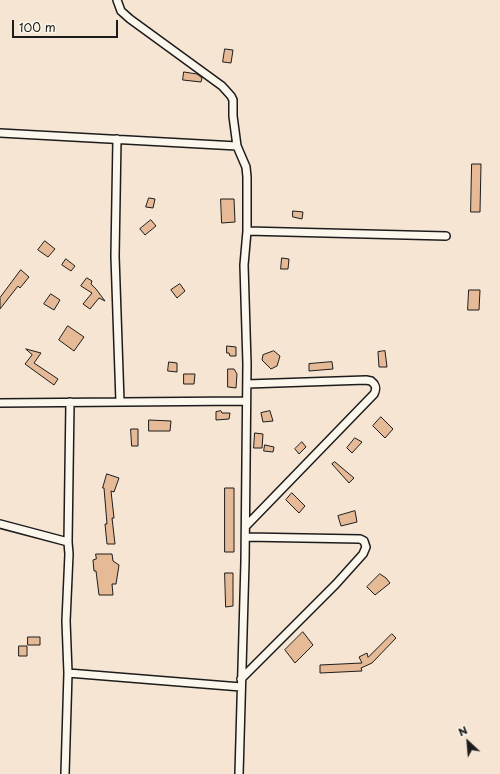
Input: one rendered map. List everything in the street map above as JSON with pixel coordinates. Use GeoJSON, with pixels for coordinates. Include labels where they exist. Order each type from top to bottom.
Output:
{"type":"FeatureCollection","features":[{"type":"Feature","properties":{"kind":"street"},"geometry":{"type":"LineString","coordinates":[[117,0],[121,11],[130,19],[222,86],[231,96],[237,146],[246,168],[247,232],[244,265],[247,384],[246,537],[240,687],[239,774]]}},
{"type":"Feature","properties":{"kind":"street"},"geometry":{"type":"LineString","coordinates":[[0,133],[237,146]]}},
{"type":"Feature","properties":{"kind":"street"},"geometry":{"type":"LineString","coordinates":[[118,139],[115,256],[120,402]]}},
{"type":"Feature","properties":{"kind":"street"},"geometry":{"type":"LineString","coordinates":[[247,232],[446,236]]}},
{"type":"Feature","properties":{"kind":"street"},"geometry":{"type":"LineString","coordinates":[[246,526],[374,394],[376,390],[376,386],[371,381],[366,380],[247,384]]}},
{"type":"Feature","properties":{"kind":"street"},"geometry":{"type":"LineString","coordinates":[[0,403],[246,401]]}},
{"type":"Feature","properties":{"kind":"street"},"geometry":{"type":"LineString","coordinates":[[65,774],[68,673],[66,621],[69,554],[70,402]]}},
{"type":"Feature","properties":{"kind":"street"},"geometry":{"type":"LineString","coordinates":[[0,524],[68,542]]}},
{"type":"Feature","properties":{"kind":"street"},"geometry":{"type":"LineString","coordinates":[[241,679],[336,584],[363,554],[366,547],[364,541],[360,539],[246,537]]}},
{"type":"Feature","properties":{"kind":"street"},"geometry":{"type":"LineString","coordinates":[[68,673],[240,687]]}},
{"type":"Feature","properties":{"kind":"building"},"geometry":{"type":"Polygon","coordinates":[[[225,49],[233,50],[231,63],[223,62],[225,49]]]}},
{"type":"Feature","properties":{"kind":"building"},"geometry":{"type":"Polygon","coordinates":[[[184,72],[197,74],[202,78],[201,82],[183,80],[184,72]]]}},
{"type":"Feature","properties":{"kind":"building"},"geometry":{"type":"Polygon","coordinates":[[[472,164],[481,164],[480,212],[471,212],[472,164]]]}},
{"type":"Feature","properties":{"kind":"building"},"geometry":{"type":"Polygon","coordinates":[[[149,198],[155,199],[153,208],[146,207],[149,198]]]}},
{"type":"Feature","properties":{"kind":"building"},"geometry":{"type":"Polygon","coordinates":[[[221,199],[234,199],[235,222],[222,223],[221,199]]]}},
{"type":"Feature","properties":{"kind":"building"},"geometry":{"type":"Polygon","coordinates":[[[293,211],[303,212],[302,219],[293,217],[293,211]]]}},
{"type":"Feature","properties":{"kind":"building"},"geometry":{"type":"Polygon","coordinates":[[[151,220],[156,226],[145,235],[140,229],[151,220]]]}},
{"type":"Feature","properties":{"kind":"building"},"geometry":{"type":"Polygon","coordinates":[[[45,241],[55,249],[48,257],[38,250],[45,241]]]}},
{"type":"Feature","properties":{"kind":"building"},"geometry":{"type":"Polygon","coordinates":[[[282,258],[289,259],[288,269],[281,269],[282,258]]]}},
{"type":"Feature","properties":{"kind":"building"},"geometry":{"type":"Polygon","coordinates":[[[66,259],[75,266],[71,271],[62,265],[66,259]]]}},
{"type":"Feature","properties":{"kind":"building"},"geometry":{"type":"Polygon","coordinates":[[[21,270],[29,277],[20,288],[18,286],[0,309],[0,298],[21,270]]]}},
{"type":"Feature","properties":{"kind":"building"},"geometry":{"type":"Polygon","coordinates":[[[87,278],[92,281],[91,284],[105,301],[99,298],[90,309],[83,304],[92,293],[81,286],[87,278]]]}},
{"type":"Feature","properties":{"kind":"building"},"geometry":{"type":"Polygon","coordinates":[[[180,284],[185,291],[177,298],[171,290],[180,284]]]}},
{"type":"Feature","properties":{"kind":"building"},"geometry":{"type":"Polygon","coordinates":[[[469,290],[480,290],[479,310],[468,310],[469,290]]]}},
{"type":"Feature","properties":{"kind":"building"},"geometry":{"type":"Polygon","coordinates":[[[51,294],[60,300],[54,310],[44,304],[51,294]]]}},
{"type":"Feature","properties":{"kind":"building"},"geometry":{"type":"Polygon","coordinates":[[[68,326],[84,337],[74,351],[59,340],[68,326]]]}},
{"type":"Feature","properties":{"kind":"building"},"geometry":{"type":"Polygon","coordinates":[[[227,346],[236,347],[236,356],[230,356],[229,353],[227,353],[227,346]]]}},
{"type":"Feature","properties":{"kind":"building"},"geometry":{"type":"Polygon","coordinates":[[[26,349],[41,353],[34,363],[58,379],[54,385],[25,364],[32,355],[26,349]]]}},
{"type":"Feature","properties":{"kind":"building"},"geometry":{"type":"Polygon","coordinates":[[[274,351],[280,356],[277,366],[271,369],[262,360],[263,355],[274,351]]]}},
{"type":"Feature","properties":{"kind":"building"},"geometry":{"type":"Polygon","coordinates":[[[385,351],[387,367],[379,367],[378,352],[385,351]]]}},
{"type":"Feature","properties":{"kind":"building"},"geometry":{"type":"Polygon","coordinates":[[[169,362],[177,363],[177,372],[168,371],[169,362]]]}},
{"type":"Feature","properties":{"kind":"building"},"geometry":{"type":"Polygon","coordinates":[[[332,362],[333,369],[309,371],[309,364],[332,362]]]}},
{"type":"Feature","properties":{"kind":"building"},"geometry":{"type":"Polygon","coordinates":[[[228,369],[234,369],[237,374],[236,388],[228,387],[228,369]]]}},
{"type":"Feature","properties":{"kind":"building"},"geometry":{"type":"Polygon","coordinates":[[[184,374],[195,374],[194,384],[184,384],[184,374]]]}},
{"type":"Feature","properties":{"kind":"building"},"geometry":{"type":"Polygon","coordinates":[[[221,411],[222,413],[230,413],[229,419],[216,420],[216,412],[221,411]]]}},
{"type":"Feature","properties":{"kind":"building"},"geometry":{"type":"Polygon","coordinates":[[[270,411],[273,421],[263,422],[261,413],[270,411]]]}},
{"type":"Feature","properties":{"kind":"building"},"geometry":{"type":"Polygon","coordinates":[[[381,417],[393,429],[385,438],[373,426],[381,417]]]}},
{"type":"Feature","properties":{"kind":"building"},"geometry":{"type":"Polygon","coordinates":[[[149,420],[171,421],[170,431],[149,431],[149,420]]]}},
{"type":"Feature","properties":{"kind":"building"},"geometry":{"type":"Polygon","coordinates":[[[131,429],[138,429],[138,446],[132,446],[131,429]]]}},
{"type":"Feature","properties":{"kind":"building"},"geometry":{"type":"Polygon","coordinates":[[[255,433],[263,434],[262,448],[254,448],[255,433]]]}},
{"type":"Feature","properties":{"kind":"building"},"geometry":{"type":"Polygon","coordinates":[[[355,438],[362,442],[352,453],[347,448],[355,438]]]}},
{"type":"Feature","properties":{"kind":"building"},"geometry":{"type":"Polygon","coordinates":[[[302,442],[306,447],[299,454],[295,449],[302,442]]]}},
{"type":"Feature","properties":{"kind":"building"},"geometry":{"type":"Polygon","coordinates":[[[265,445],[274,447],[273,452],[264,451],[265,445]]]}},
{"type":"Feature","properties":{"kind":"building"},"geometry":{"type":"Polygon","coordinates":[[[335,462],[354,478],[349,483],[332,464],[335,462]]]}},
{"type":"Feature","properties":{"kind":"building"},"geometry":{"type":"Polygon","coordinates":[[[107,474],[119,478],[114,492],[111,491],[115,544],[107,544],[105,524],[107,524],[103,488],[107,474]]]}},
{"type":"Feature","properties":{"kind":"building"},"geometry":{"type":"Polygon","coordinates":[[[225,488],[234,488],[234,552],[225,552],[225,488]]]}},
{"type":"Feature","properties":{"kind":"building"},"geometry":{"type":"Polygon","coordinates":[[[292,493],[305,506],[299,513],[286,500],[292,493]]]}},
{"type":"Feature","properties":{"kind":"building"},"geometry":{"type":"Polygon","coordinates":[[[355,511],[357,522],[341,526],[338,516],[355,511]]]}},
{"type":"Feature","properties":{"kind":"building"},"geometry":{"type":"Polygon","coordinates":[[[96,554],[112,554],[113,561],[119,565],[116,584],[112,584],[113,595],[99,595],[93,560],[96,559],[96,554]]]}},
{"type":"Feature","properties":{"kind":"building"},"geometry":{"type":"Polygon","coordinates":[[[225,573],[233,573],[233,606],[226,607],[225,573]]]}},
{"type":"Feature","properties":{"kind":"building"},"geometry":{"type":"Polygon","coordinates":[[[380,574],[390,583],[375,595],[367,587],[380,574]]]}},
{"type":"Feature","properties":{"kind":"building"},"geometry":{"type":"Polygon","coordinates":[[[303,632],[313,645],[295,663],[285,650],[303,632]]]}},
{"type":"Feature","properties":{"kind":"building"},"geometry":{"type":"Polygon","coordinates":[[[392,634],[396,638],[372,663],[361,668],[362,671],[320,673],[320,665],[362,663],[359,657],[367,653],[368,657],[392,634]]]}},
{"type":"Feature","properties":{"kind":"building"},"geometry":{"type":"Polygon","coordinates":[[[28,637],[40,637],[40,645],[28,645],[28,637]]]}},
{"type":"Feature","properties":{"kind":"building"},"geometry":{"type":"Polygon","coordinates":[[[19,646],[27,646],[27,656],[19,656],[19,646]]]}}]}
